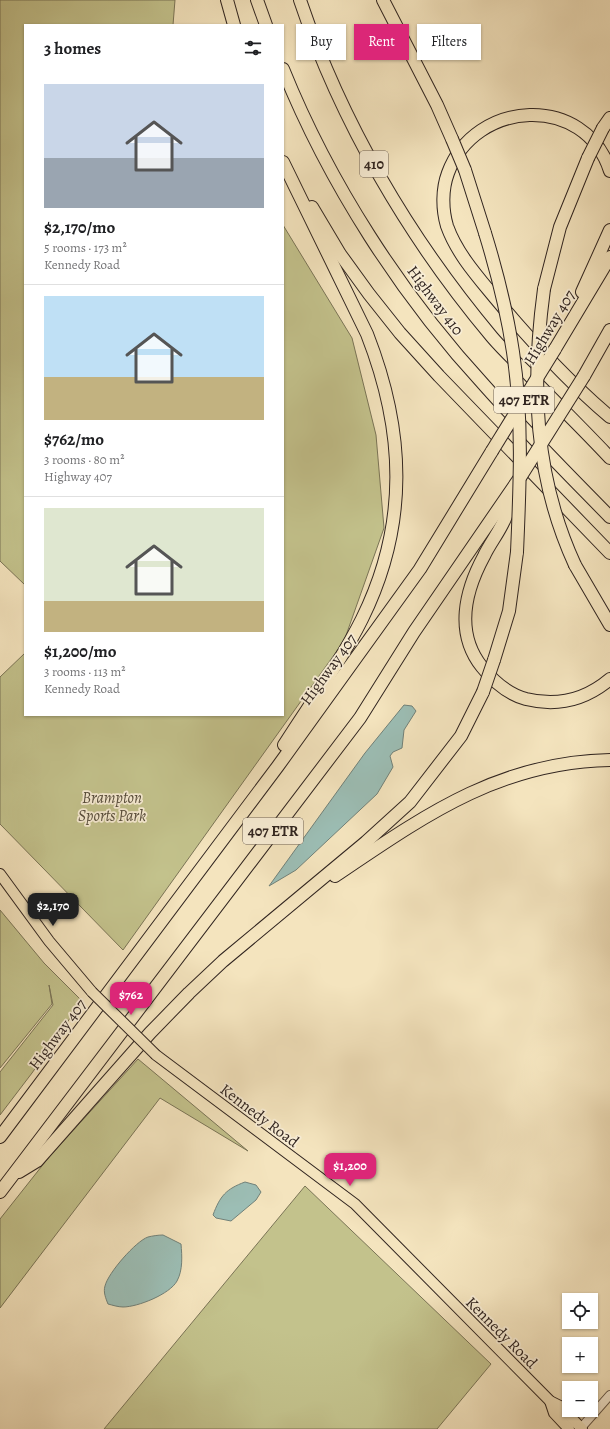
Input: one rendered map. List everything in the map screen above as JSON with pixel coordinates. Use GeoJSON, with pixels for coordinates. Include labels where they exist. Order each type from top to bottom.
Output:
{"type":"FeatureCollection","features":[{"type":"Feature","properties":{"kind":"highway"},"geometry":{"type":"LineString","coordinates":[[227,0],[234,24]]}},
{"type":"Feature","properties":{"kind":"highway"},"geometry":{"type":"LineString","coordinates":[[258,0],[266,24]]}},
{"type":"Feature","properties":{"kind":"highway","name":"Highway 410"},"geometry":{"type":"LineString","coordinates":[[300,0],[328,74],[360,139],[392,197],[427,251],[456,293],[493,338],[610,458]]}},
{"type":"Feature","properties":{"kind":"highway"},"geometry":{"type":"LineString","coordinates":[[11,1177],[37,1161],[150,1033],[223,961],[366,842],[410,802],[461,736],[483,692],[494,660],[509,611],[517,552],[520,458],[518,400],[513,353],[505,308],[485,234],[465,170],[437,105],[384,0]]}},
{"type":"Feature","properties":{"kind":"highway","name":"Highway 410"},"geometry":{"type":"LineString","coordinates":[[284,71],[294,96],[327,163],[364,226],[404,286],[443,337],[484,386],[610,517]]}},
{"type":"Feature","properties":{"kind":"highway"},"geometry":{"type":"LineString","coordinates":[[610,171],[599,148],[576,127],[550,117],[538,115],[517,115],[494,122],[481,129],[464,144],[450,165],[444,188],[443,201],[447,226],[465,260],[519,327],[610,417]]}},
{"type":"Feature","properties":{"kind":"highway"},"geometry":{"type":"LineString","coordinates":[[610,118],[603,128],[588,158],[560,227],[544,289],[536,357],[536,394],[539,438],[557,519],[575,565],[610,625]]}},
{"type":"Feature","properties":{"kind":"highway"},"geometry":{"type":"LineString","coordinates":[[284,153],[306,198],[340,254],[396,327],[439,376],[481,417],[610,553]]}},
{"type":"Feature","properties":{"kind":"highway"},"geometry":{"type":"LineString","coordinates":[[278,766],[281,749],[351,640],[375,590],[391,536],[396,484],[395,438],[390,406],[377,360],[367,334],[284,164]]}},
{"type":"Feature","properties":{"kind":"highway"},"geometry":{"type":"LineString","coordinates":[[578,310],[582,289],[610,230]]}},
{"type":"Feature","properties":{"kind":"highway","name":"Highway 407"},"geometry":{"type":"LineString","coordinates":[[0,1136],[278,766],[420,569],[610,257]]}},
{"type":"Feature","properties":{"kind":"highway","name":"407 ETR"},"geometry":{"type":"LineString","coordinates":[[0,1192],[360,718],[414,632],[521,476],[584,376],[610,330]]}},
{"type":"Feature","properties":{"kind":"highway"},"geometry":{"type":"LineString","coordinates":[[510,491],[506,516],[481,562],[466,602],[465,626],[467,638],[479,663],[490,677],[502,687],[523,698],[539,702],[556,702],[579,698],[590,694],[610,679]]}},
{"type":"Feature","properties":{"kind":"highway"},"geometry":{"type":"LineString","coordinates":[[303,893],[319,887],[404,830],[474,791],[503,779],[541,768],[610,760]]}},
{"type":"Feature","properties":{"kind":"main road","name":"Kennedy Road"},"geometry":{"type":"LineString","coordinates":[[0,874],[49,942],[92,992],[156,1055],[355,1204],[550,1402],[560,1406],[581,1429]]}},
{"type":"Feature","properties":{"kind":"main road","name":"Kennedy Road"},"geometry":{"type":"LineString","coordinates":[[550,1402],[554,1414],[569,1429]]}},
{"type":"Feature","properties":{"kind":"street"},"geometry":{"type":"LineString","coordinates":[[581,1429],[610,1395]]}},
{"type":"Feature","properties":{"kind":"green space"},"geometry":{"type":"Polygon","coordinates":[[[0,0],[175,0],[173,24],[24,24],[24,584],[0,561],[0,0]]]}},
{"type":"Feature","properties":{"kind":"green space","name":"Brampton Sports Park"},"geometry":{"type":"Polygon","coordinates":[[[284,227],[352,338],[376,435],[384,528],[344,641],[123,950],[0,824],[0,677],[24,654],[24,716],[284,716],[284,227]]]}},
{"type":"Feature","properties":{"kind":"green space"},"geometry":{"type":"Polygon","coordinates":[[[0,910],[44,963],[82,1001],[32,1073],[0,1115],[0,1072],[53,1005],[49,985],[52,1004],[0,1068],[0,910]]]}},
{"type":"Feature","properties":{"kind":"green space"},"geometry":{"type":"Polygon","coordinates":[[[138,1059],[248,1151],[160,1098],[0,1308],[0,1219],[49,1157],[138,1059]]]}},
{"type":"Feature","properties":{"kind":"green space"},"geometry":{"type":"Polygon","coordinates":[[[305,1186],[491,1364],[437,1429],[104,1429],[305,1186]]]}},
{"type":"Feature","properties":{"kind":"water"},"geometry":{"type":"Polygon","coordinates":[[[404,705],[412,706],[416,711],[404,730],[402,748],[393,752],[390,756],[393,767],[377,794],[296,870],[269,886],[365,753],[404,705]]]}},
{"type":"Feature","properties":{"kind":"water"},"geometry":{"type":"Polygon","coordinates":[[[245,1182],[256,1185],[261,1192],[256,1200],[231,1221],[216,1218],[213,1215],[224,1194],[233,1187],[245,1182]]]}},
{"type":"Feature","properties":{"kind":"water"},"geometry":{"type":"Polygon","coordinates":[[[163,1235],[181,1244],[181,1268],[177,1281],[168,1291],[137,1305],[123,1307],[108,1304],[104,1288],[111,1273],[130,1251],[143,1240],[148,1237],[163,1235]]]}}]}
